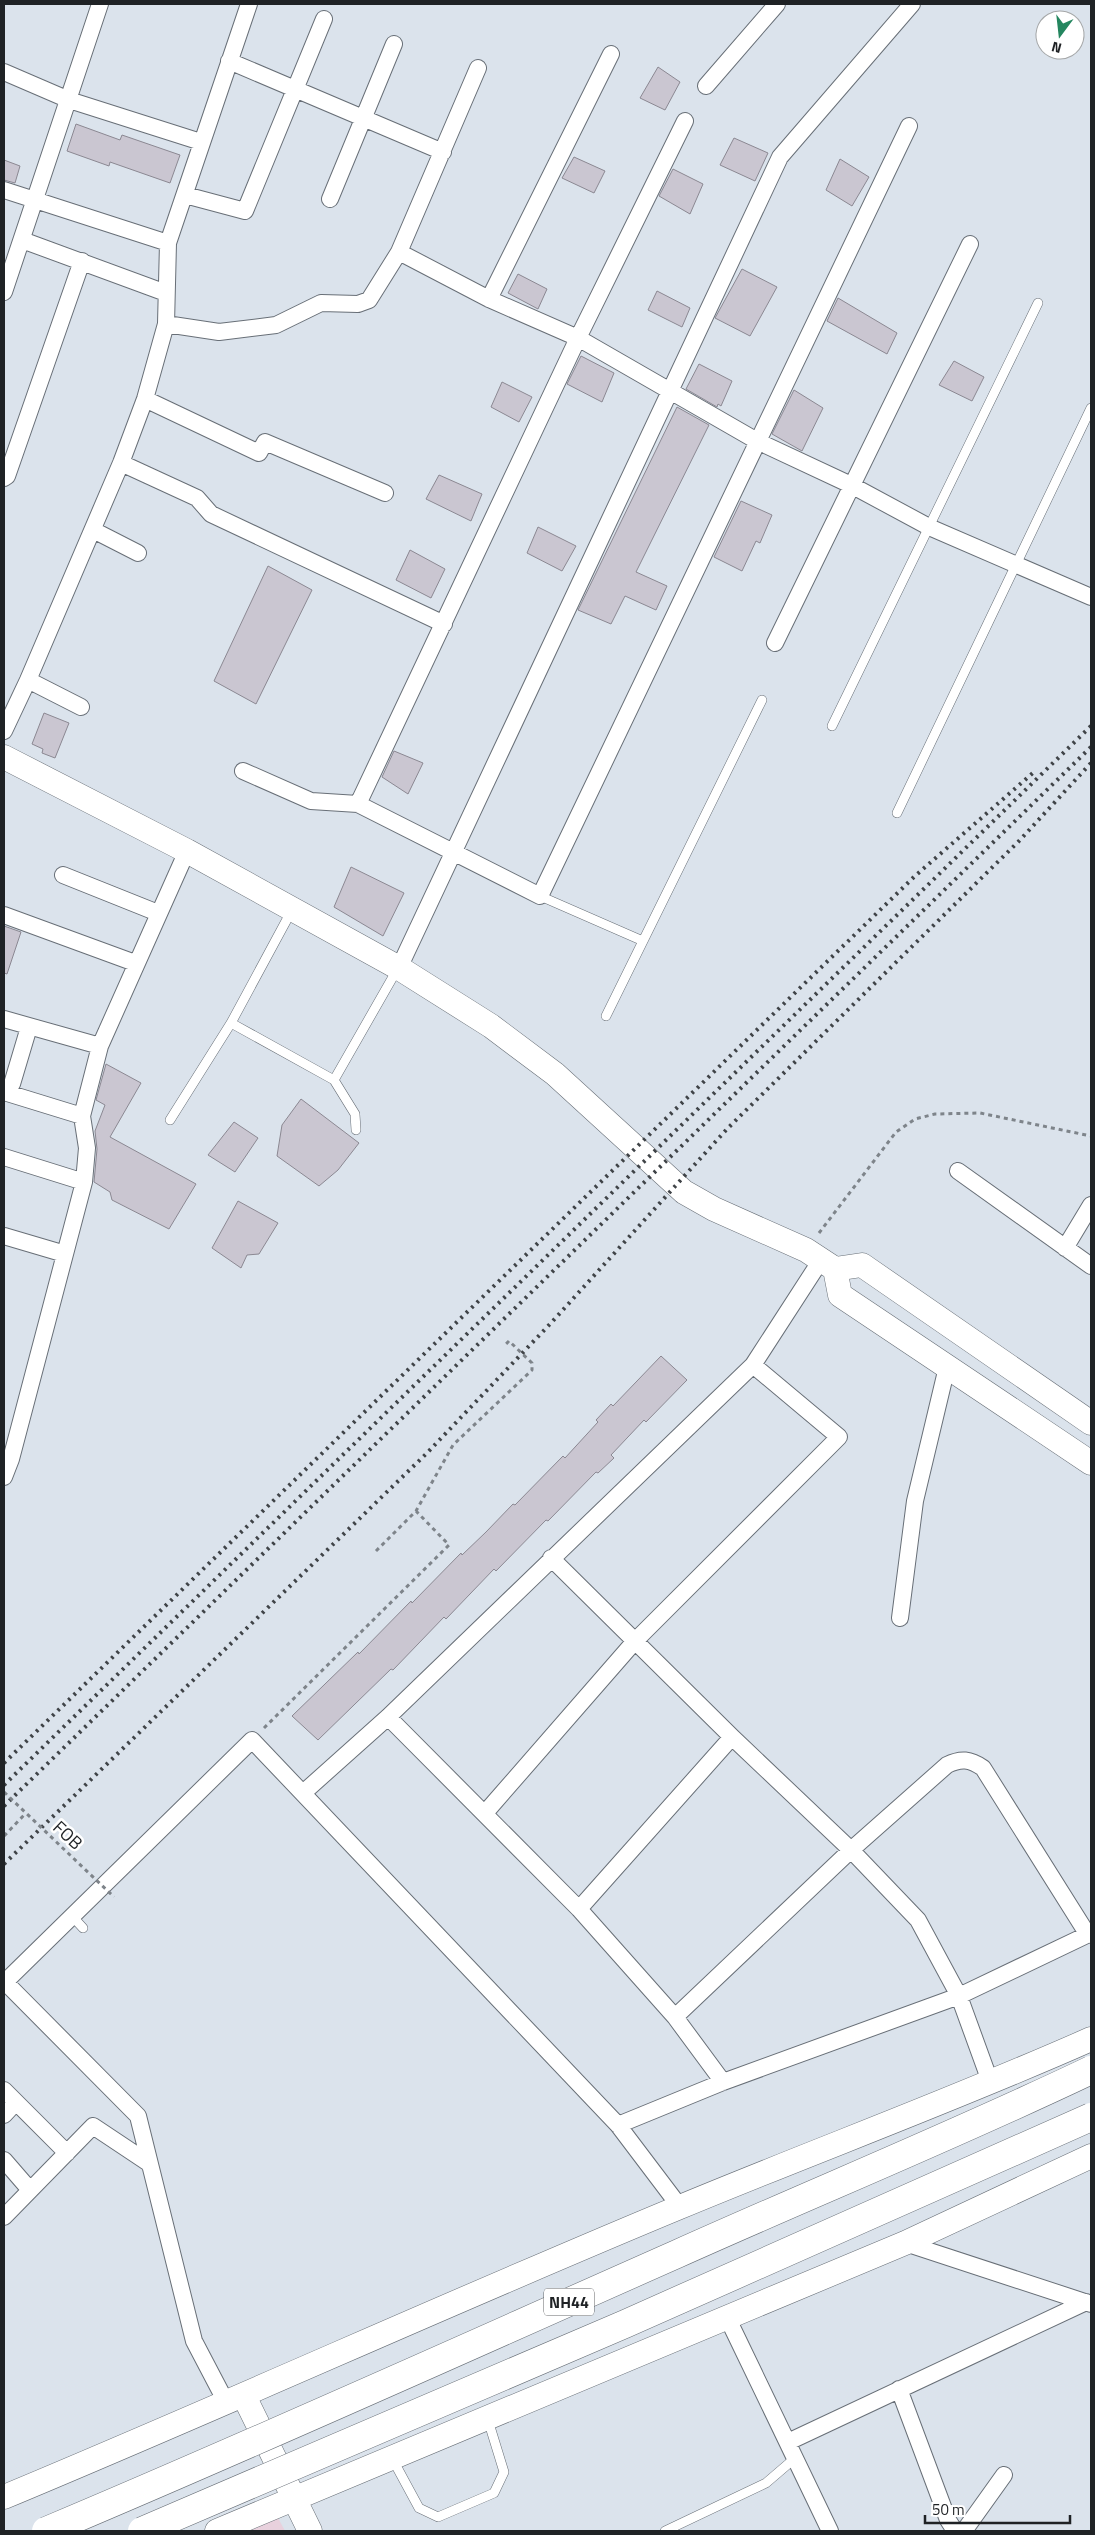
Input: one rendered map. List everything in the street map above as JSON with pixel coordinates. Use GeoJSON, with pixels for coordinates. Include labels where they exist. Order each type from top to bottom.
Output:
{"type":"FeatureCollection","features":[{"type":"Feature","properties":{"kind":"highway","name":"NH44"},"geometry":{"type":"LineString","coordinates":[[46,2531],[233,2453],[706,2241],[1001,2112],[1091,2070]]}},
{"type":"Feature","properties":{"kind":"highway","name":"NH44"},"geometry":{"type":"LineString","coordinates":[[142,2531],[634,2320],[1091,2117]]}},
{"type":"Feature","properties":{"kind":"main road"},"geometry":{"type":"LineString","coordinates":[[4,757],[187,851],[399,968],[491,1026],[555,1074],[684,1192],[714,1209],[821,1260],[862,1265],[1091,1424]]}},
{"type":"Feature","properties":{"kind":"main road"},"geometry":{"type":"LineString","coordinates":[[821,1260],[840,1295],[1091,1463]]}},
{"type":"Feature","properties":{"kind":"main road"},"geometry":{"type":"LineString","coordinates":[[4,2497],[235,2400],[680,2207],[991,2084],[1091,2039]]}},
{"type":"Feature","properties":{"kind":"main road"},"geometry":{"type":"LineString","coordinates":[[217,2531],[294,2497],[728,2319],[905,2243],[1091,2156]]}},
{"type":"Feature","properties":{"kind":"main road"},"geometry":{"type":"LineString","coordinates":[[235,2400],[294,2497],[310,2531]]}},
{"type":"Feature","properties":{"kind":"street"},"geometry":{"type":"LineString","coordinates":[[4,292],[100,4]]}},
{"type":"Feature","properties":{"kind":"street"},"geometry":{"type":"LineString","coordinates":[[4,731],[122,463],[146,399],[166,324],[168,243],[249,4]]}},
{"type":"Feature","properties":{"kind":"street"},"geometry":{"type":"LineString","coordinates":[[706,86],[777,4]]}},
{"type":"Feature","properties":{"kind":"street"},"geometry":{"type":"LineString","coordinates":[[399,968],[451,853],[780,157],[912,4]]}},
{"type":"Feature","properties":{"kind":"street"},"geometry":{"type":"LineString","coordinates":[[185,195],[245,212],[324,19]]}},
{"type":"Feature","properties":{"kind":"street"},"geometry":{"type":"LineString","coordinates":[[330,199],[394,44]]}},
{"type":"Feature","properties":{"kind":"street"},"geometry":{"type":"LineString","coordinates":[[489,299],[610,54]]}},
{"type":"Feature","properties":{"kind":"street"},"geometry":{"type":"LineString","coordinates":[[229,61],[363,116],[443,152]]}},
{"type":"Feature","properties":{"kind":"street"},"geometry":{"type":"LineString","coordinates":[[166,324],[219,332],[276,325],[322,303],[364,303],[369,300],[399,252],[478,68]]}},
{"type":"Feature","properties":{"kind":"street"},"geometry":{"type":"LineString","coordinates":[[4,72],[69,100],[201,142]]}},
{"type":"Feature","properties":{"kind":"street"},"geometry":{"type":"LineString","coordinates":[[358,804],[578,338],[686,121]]}},
{"type":"Feature","properties":{"kind":"street"},"geometry":{"type":"LineString","coordinates":[[242,771],[311,800],[358,804],[451,853],[540,896],[909,126]]}},
{"type":"Feature","properties":{"kind":"street"},"geometry":{"type":"LineString","coordinates":[[4,190],[168,243]]}},
{"type":"Feature","properties":{"kind":"street"},"geometry":{"type":"LineString","coordinates":[[22,240],[166,293]]}},
{"type":"Feature","properties":{"kind":"street"},"geometry":{"type":"LineString","coordinates":[[775,643],[970,244]]}},
{"type":"Feature","properties":{"kind":"street"},"geometry":{"type":"LineString","coordinates":[[399,252],[489,299],[578,338],[757,440],[851,485],[929,527],[1091,597]]}},
{"type":"Feature","properties":{"kind":"street"},"geometry":{"type":"LineString","coordinates":[[4,478],[7,476],[82,261]]}},
{"type":"Feature","properties":{"kind":"street"},"geometry":{"type":"LineString","coordinates":[[146,399],[258,453],[265,442],[385,493]]}},
{"type":"Feature","properties":{"kind":"street"},"geometry":{"type":"LineString","coordinates":[[122,463],[197,498],[211,514],[444,624]]}},
{"type":"Feature","properties":{"kind":"street"},"geometry":{"type":"LineString","coordinates":[[93,530],[138,553]]}},
{"type":"Feature","properties":{"kind":"street"},"geometry":{"type":"LineString","coordinates":[[28,680],[81,707]]}},
{"type":"Feature","properties":{"kind":"street"},"geometry":{"type":"LineString","coordinates":[[4,1478],[7,1457],[84,1182],[87,1148],[82,1116],[100,1046],[135,963],[187,851]]}},
{"type":"Feature","properties":{"kind":"street"},"geometry":{"type":"LineString","coordinates":[[62,875],[158,913]]}},
{"type":"Feature","properties":{"kind":"street"},"geometry":{"type":"LineString","coordinates":[[4,915],[135,963]]}},
{"type":"Feature","properties":{"kind":"street"},"geometry":{"type":"LineString","coordinates":[[4,1019],[100,1046]]}},
{"type":"Feature","properties":{"kind":"street"},"geometry":{"type":"LineString","coordinates":[[29,1027],[8,1088],[82,1116]]}},
{"type":"Feature","properties":{"kind":"street"},"geometry":{"type":"LineString","coordinates":[[4,1156],[84,1182]]}},
{"type":"Feature","properties":{"kind":"street"},"geometry":{"type":"LineString","coordinates":[[958,1171],[1091,1266]]}},
{"type":"Feature","properties":{"kind":"street"},"geometry":{"type":"LineString","coordinates":[[1065,1248],[1091,1205]]}},
{"type":"Feature","properties":{"kind":"street"},"geometry":{"type":"LineString","coordinates":[[4,1236],[65,1254]]}},
{"type":"Feature","properties":{"kind":"street"},"geometry":{"type":"LineString","coordinates":[[303,1793],[388,1717],[753,1365],[821,1260]]}},
{"type":"Feature","properties":{"kind":"street"},"geometry":{"type":"LineString","coordinates":[[485,1813],[635,1641],[839,1437],[753,1365]]}},
{"type":"Feature","properties":{"kind":"street"},"geometry":{"type":"LineString","coordinates":[[900,1618],[915,1501],[947,1367]]}},
{"type":"Feature","properties":{"kind":"street"},"geometry":{"type":"LineString","coordinates":[[551,1558],[732,1738],[851,1850],[918,1920],[959,1996],[991,2084]]}},
{"type":"Feature","properties":{"kind":"street"},"geometry":{"type":"LineString","coordinates":[[388,1717],[579,1909],[675,2017],[723,2082]]}},
{"type":"Feature","properties":{"kind":"street"},"geometry":{"type":"LineString","coordinates":[[579,1909],[732,1738]]}},
{"type":"Feature","properties":{"kind":"street"},"geometry":{"type":"LineString","coordinates":[[235,2400],[194,2341],[138,2116],[5,1982],[77,1922],[252,1740],[618,2125],[680,2207]]}},
{"type":"Feature","properties":{"kind":"street"},"geometry":{"type":"LineString","coordinates":[[618,2125],[723,2082],[959,1996],[1090,1934],[984,1768],[974,1762],[959,1759],[947,1765],[851,1850],[675,2017]]}},
{"type":"Feature","properties":{"kind":"street"},"geometry":{"type":"LineString","coordinates":[[4,2090],[66,2153]]}},
{"type":"Feature","properties":{"kind":"street"},"geometry":{"type":"LineString","coordinates":[[4,2115],[16,2102]]}},
{"type":"Feature","properties":{"kind":"street"},"geometry":{"type":"LineString","coordinates":[[4,2217],[93,2126],[150,2164]]}},
{"type":"Feature","properties":{"kind":"street"},"geometry":{"type":"LineString","coordinates":[[4,2160],[30,2190]]}},
{"type":"Feature","properties":{"kind":"street"},"geometry":{"type":"LineString","coordinates":[[905,2243],[1089,2303]]}},
{"type":"Feature","properties":{"kind":"street"},"geometry":{"type":"LineString","coordinates":[[788,2442],[899,2389],[1089,2303]]}},
{"type":"Feature","properties":{"kind":"street"},"geometry":{"type":"LineString","coordinates":[[728,2319],[830,2531]]}},
{"type":"Feature","properties":{"kind":"street"},"geometry":{"type":"LineString","coordinates":[[899,2389],[948,2520],[955,2531]]}},
{"type":"Feature","properties":{"kind":"street"},"geometry":{"type":"LineString","coordinates":[[964,2531],[1004,2475]]}},
{"type":"Feature","properties":{"kind":"lane"},"geometry":{"type":"LineString","coordinates":[[832,726],[1038,303]]}},
{"type":"Feature","properties":{"kind":"lane"},"geometry":{"type":"LineString","coordinates":[[897,813],[1091,408]]}},
{"type":"Feature","properties":{"kind":"lane"},"geometry":{"type":"LineString","coordinates":[[606,1016],[762,700]]}},
{"type":"Feature","properties":{"kind":"lane"},"geometry":{"type":"LineString","coordinates":[[540,896],[643,942]]}},
{"type":"Feature","properties":{"kind":"lane"},"geometry":{"type":"LineString","coordinates":[[170,1120],[231,1023],[293,909]]}},
{"type":"Feature","properties":{"kind":"lane"},"geometry":{"type":"LineString","coordinates":[[334,1080],[399,968]]}},
{"type":"Feature","properties":{"kind":"lane"},"geometry":{"type":"LineString","coordinates":[[231,1023],[334,1080],[356,1114],[356,1130]]}},
{"type":"Feature","properties":{"kind":"lane"},"geometry":{"type":"LineString","coordinates":[[391,2457],[419,2508],[438,2517],[494,2493],[504,2472],[488,2417]]}},
{"type":"Feature","properties":{"kind":"lane"},"geometry":{"type":"LineString","coordinates":[[665,2531],[766,2483],[794,2459]]}},
{"type":"Feature","properties":{"kind":"path"},"geometry":{"type":"LineString","coordinates":[[821,1260],[896,1132],[914,1119],[935,1114],[980,1112],[1091,1136]]}},
{"type":"Feature","properties":{"kind":"path"},"geometry":{"type":"LineString","coordinates":[[376,1551],[416,1511],[453,1445],[532,1370],[532,1363],[509,1341],[506,1344]]}},
{"type":"Feature","properties":{"kind":"path"},"geometry":{"type":"LineString","coordinates":[[252,1740],[449,1545],[416,1511]]}},
{"type":"Feature","properties":{"kind":"path","name":"FOB"},"geometry":{"type":"LineString","coordinates":[[4,1792],[114,1897]]}},
{"type":"Feature","properties":{"kind":"path"},"geometry":{"type":"LineString","coordinates":[[4,1836],[26,1813]]}},
{"type":"Feature","properties":{"kind":"shaded area"},"geometry":{"type":"Polygon","coordinates":[[[276,2514],[285,2531],[241,2531],[276,2514]]]}},
{"type":"Feature","properties":{"kind":"building"},"geometry":{"type":"Polygon","coordinates":[[[658,67],[680,82],[665,110],[640,98],[658,67]]]}},
{"type":"Feature","properties":{"kind":"building"},"geometry":{"type":"Polygon","coordinates":[[[76,124],[120,140],[122,135],[180,155],[170,183],[110,162],[109,166],[67,151],[76,124]]]}},
{"type":"Feature","properties":{"kind":"building"},"geometry":{"type":"Polygon","coordinates":[[[734,138],[768,153],[755,181],[720,165],[734,138]]]}},
{"type":"Feature","properties":{"kind":"building"},"geometry":{"type":"Polygon","coordinates":[[[574,157],[605,171],[594,193],[562,178],[574,157]]]}},
{"type":"Feature","properties":{"kind":"building"},"geometry":{"type":"Polygon","coordinates":[[[840,159],[869,177],[852,206],[826,190],[840,159]]]}},
{"type":"Feature","properties":{"kind":"building"},"geometry":{"type":"Polygon","coordinates":[[[4,160],[20,166],[15,183],[4,180],[4,160]]]}},
{"type":"Feature","properties":{"kind":"building"},"geometry":{"type":"Polygon","coordinates":[[[673,169],[703,184],[690,214],[659,196],[673,169]]]}},
{"type":"Feature","properties":{"kind":"building"},"geometry":{"type":"Polygon","coordinates":[[[742,269],[777,287],[750,336],[715,318],[742,269]]]}},
{"type":"Feature","properties":{"kind":"building"},"geometry":{"type":"Polygon","coordinates":[[[518,274],[547,289],[538,309],[508,293],[518,274]]]}},
{"type":"Feature","properties":{"kind":"building"},"geometry":{"type":"Polygon","coordinates":[[[657,291],[690,308],[682,327],[648,310],[657,291]]]}},
{"type":"Feature","properties":{"kind":"building"},"geometry":{"type":"Polygon","coordinates":[[[838,298],[897,333],[887,354],[827,321],[838,298]]]}},
{"type":"Feature","properties":{"kind":"building"},"geometry":{"type":"Polygon","coordinates":[[[581,356],[614,373],[602,402],[567,384],[581,356]]]}},
{"type":"Feature","properties":{"kind":"building"},"geometry":{"type":"Polygon","coordinates":[[[954,361],[984,377],[972,401],[939,385],[954,361]]]}},
{"type":"Feature","properties":{"kind":"building"},"geometry":{"type":"Polygon","coordinates":[[[699,364],[732,381],[721,406],[718,404],[717,407],[686,389],[699,364]]]}},
{"type":"Feature","properties":{"kind":"building"},"geometry":{"type":"Polygon","coordinates":[[[502,382],[532,397],[519,422],[491,407],[502,382]]]}},
{"type":"Feature","properties":{"kind":"building"},"geometry":{"type":"Polygon","coordinates":[[[794,390],[823,408],[802,451],[772,434],[794,390]]]}},
{"type":"Feature","properties":{"kind":"building"},"geometry":{"type":"Polygon","coordinates":[[[677,407],[709,425],[636,572],[667,586],[656,610],[625,596],[611,624],[578,610],[677,407]]]}},
{"type":"Feature","properties":{"kind":"building"},"geometry":{"type":"Polygon","coordinates":[[[439,475],[482,494],[471,521],[426,499],[439,475]]]}},
{"type":"Feature","properties":{"kind":"building"},"geometry":{"type":"Polygon","coordinates":[[[741,501],[772,515],[760,543],[756,541],[742,571],[714,557],[741,501]]]}},
{"type":"Feature","properties":{"kind":"building"},"geometry":{"type":"Polygon","coordinates":[[[538,527],[576,546],[562,571],[527,553],[538,527]]]}},
{"type":"Feature","properties":{"kind":"building"},"geometry":{"type":"Polygon","coordinates":[[[410,550],[445,569],[431,598],[396,580],[410,550]]]}},
{"type":"Feature","properties":{"kind":"building"},"geometry":{"type":"Polygon","coordinates":[[[268,566],[312,590],[256,704],[214,681],[268,566]]]}},
{"type":"Feature","properties":{"kind":"building"},"geometry":{"type":"Polygon","coordinates":[[[44,713],[69,723],[55,758],[42,753],[43,749],[32,744],[44,713]]]}},
{"type":"Feature","properties":{"kind":"building"},"geometry":{"type":"Polygon","coordinates":[[[394,751],[423,763],[408,794],[382,777],[394,751]]]}},
{"type":"Feature","properties":{"kind":"building"},"geometry":{"type":"Polygon","coordinates":[[[351,867],[404,893],[383,936],[334,907],[351,867]]]}},
{"type":"Feature","properties":{"kind":"building"},"geometry":{"type":"Polygon","coordinates":[[[4,926],[21,932],[7,974],[4,973],[4,926]]]}},
{"type":"Feature","properties":{"kind":"building"},"geometry":{"type":"Polygon","coordinates":[[[106,1064],[141,1083],[110,1137],[196,1184],[169,1229],[112,1200],[110,1192],[94,1182],[97,1149],[95,1131],[105,1105],[96,1100],[106,1064]]]}},
{"type":"Feature","properties":{"kind":"building"},"geometry":{"type":"Polygon","coordinates":[[[301,1099],[359,1143],[338,1170],[319,1186],[277,1156],[282,1125],[301,1099]]]}},
{"type":"Feature","properties":{"kind":"building"},"geometry":{"type":"Polygon","coordinates":[[[234,1122],[258,1138],[235,1172],[208,1155],[234,1122]]]}},
{"type":"Feature","properties":{"kind":"building"},"geometry":{"type":"Polygon","coordinates":[[[238,1201],[278,1223],[259,1254],[247,1255],[241,1268],[212,1248],[238,1201]]]}},
{"type":"Feature","properties":{"kind":"building"},"geometry":{"type":"Polygon","coordinates":[[[661,1356],[687,1380],[646,1422],[644,1420],[611,1455],[614,1458],[598,1473],[596,1472],[496,1571],[494,1569],[446,1619],[444,1617],[393,1670],[391,1669],[318,1740],[292,1716],[358,1652],[359,1654],[411,1601],[412,1603],[461,1553],[462,1555],[513,1504],[515,1505],[563,1456],[565,1458],[598,1422],[596,1420],[611,1404],[613,1406],[661,1356]]]}},
{"type":"Feature","properties":{"kind":"railway"},"geometry":{"type":"LineString","coordinates":[[4,1785],[1091,726]]}},
{"type":"Feature","properties":{"kind":"railway"},"geometry":{"type":"LineString","coordinates":[[4,1806],[1091,747]]}},
{"type":"Feature","properties":{"kind":"railway"},"geometry":{"type":"LineString","coordinates":[[4,1864],[427,1453],[551,1323],[727,1129],[1019,841],[1091,763]]}},
{"type":"Feature","properties":{"kind":"railway"},"geometry":{"type":"LineString","coordinates":[[4,1763],[915,876],[1034,772]]}}]}
